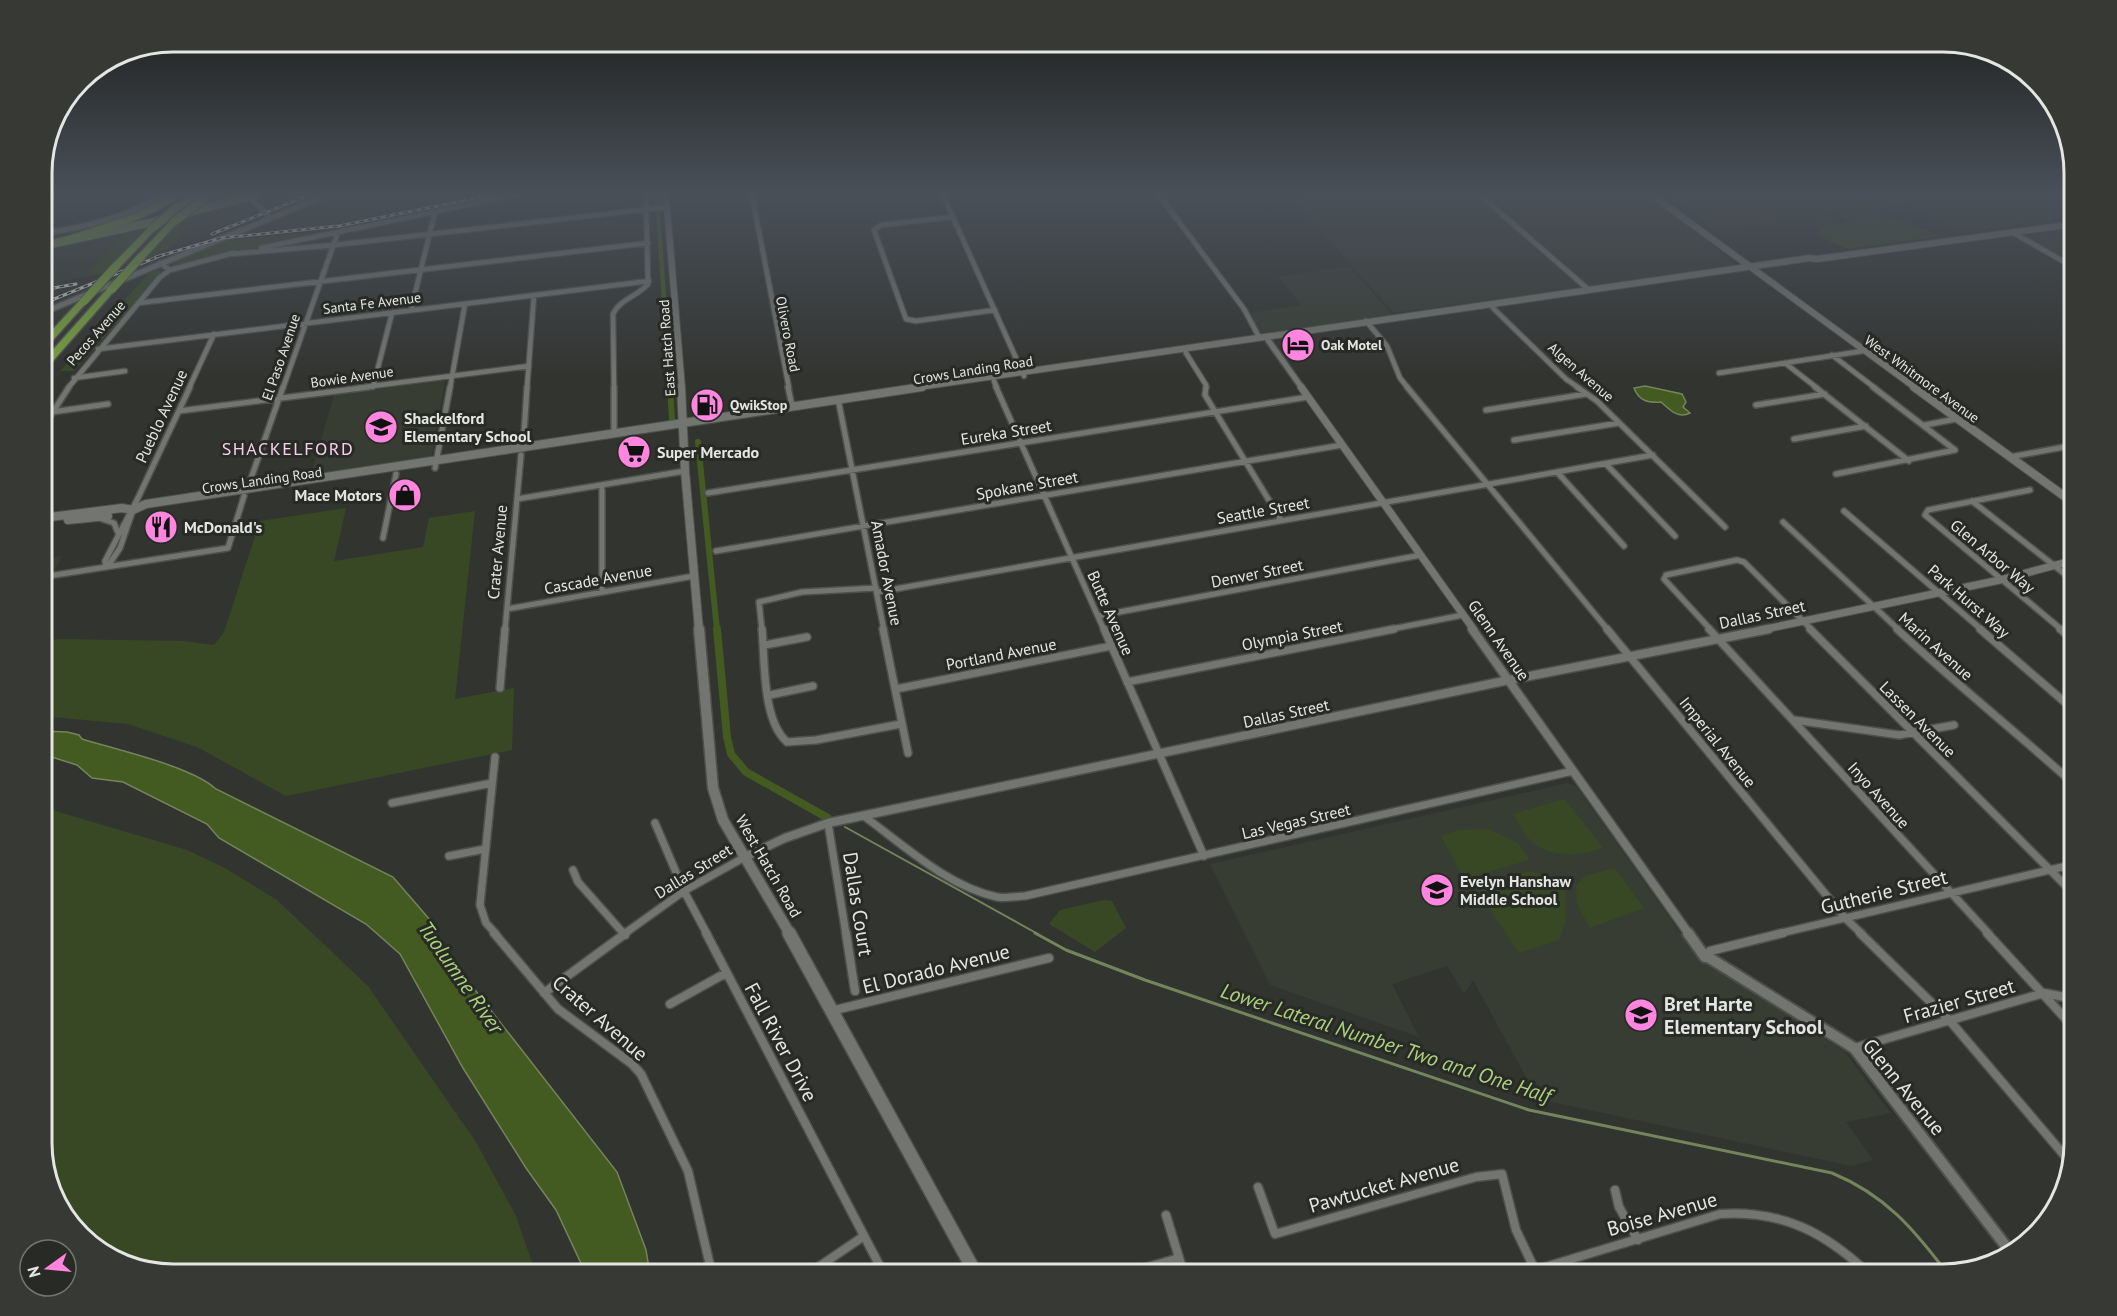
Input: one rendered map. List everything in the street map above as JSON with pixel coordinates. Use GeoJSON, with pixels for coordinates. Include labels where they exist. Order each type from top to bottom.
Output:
{"type":"FeatureCollection","features":[{"type":"Feature","properties":{"kind":"highway"},"geometry":{"type":"LineString","coordinates":[[53,335],[123,256]]}},
{"type":"Feature","properties":{"kind":"highway"},"geometry":{"type":"LineString","coordinates":[[53,356],[142,256]]}},
{"type":"Feature","properties":{"kind":"main road","name":"East Hatch Road"},"geometry":{"type":"LineString","coordinates":[[671,256],[684,426]]}},
{"type":"Feature","properties":{"kind":"main road","name":"West Whitmore Avenue"},"geometry":{"type":"LineString","coordinates":[[1737,256],[1863,351],[2064,496]]}},
{"type":"Feature","properties":{"kind":"main road","name":"Crows Landing Road"},"geometry":{"type":"LineString","coordinates":[[246,493],[302,482],[521,452],[941,384],[1126,361],[1316,333],[1473,305],[1816,261],[1836,256]]}},
{"type":"Feature","properties":{"kind":"main road","name":"Crows Landing Road"},"geometry":{"type":"LineString","coordinates":[[53,522],[133,510],[146,504],[396,474],[435,465],[473,462],[614,433],[684,426],[792,406],[994,381],[1023,374],[1290,332],[1436,316],[1576,297],[1753,268]]}},
{"type":"Feature","properties":{"kind":"main road"},"geometry":{"type":"LineString","coordinates":[[1576,297],[1588,290]]}},
{"type":"Feature","properties":{"kind":"main road"},"geometry":{"type":"LineString","coordinates":[[1493,308],[1495,304],[1515,300]]}},
{"type":"Feature","properties":{"kind":"main road"},"geometry":{"type":"LineString","coordinates":[[1436,316],[1473,305]]}},
{"type":"Feature","properties":{"kind":"main road"},"geometry":{"type":"LineString","coordinates":[[1316,333],[1347,324]]}},
{"type":"Feature","properties":{"kind":"main road"},"geometry":{"type":"LineString","coordinates":[[1268,340],[1290,332]]}},
{"type":"Feature","properties":{"kind":"main road"},"geometry":{"type":"LineString","coordinates":[[1221,347],[1259,337]]}},
{"type":"Feature","properties":{"kind":"main road"},"geometry":{"type":"LineString","coordinates":[[1126,361],[1166,351]]}},
{"type":"Feature","properties":{"kind":"main road"},"geometry":{"type":"LineString","coordinates":[[909,393],[941,384]]}},
{"type":"Feature","properties":{"kind":"main road","name":"West Hatch Road"},"geometry":{"type":"LineString","coordinates":[[684,426],[685,471],[713,788],[723,820],[970,1264]]}},
{"type":"Feature","properties":{"kind":"main road","name":"Crows Landing Road"},"geometry":{"type":"LineString","coordinates":[[53,517],[122,508],[133,510]]}},
{"type":"Feature","properties":{"kind":"street"},"geometry":{"type":"LineString","coordinates":[[53,308],[176,256]]}},
{"type":"Feature","properties":{"kind":"street"},"geometry":{"type":"LineString","coordinates":[[160,263],[170,270],[222,256]]}},
{"type":"Feature","properties":{"kind":"street","name":"El Paso Avenue"},"geometry":{"type":"LineString","coordinates":[[106,567],[228,548],[330,256]]}},
{"type":"Feature","properties":{"kind":"street"},"geometry":{"type":"LineString","coordinates":[[411,310],[424,256]]}},
{"type":"Feature","properties":{"kind":"street"},"geometry":{"type":"LineString","coordinates":[[138,303],[535,256]]}},
{"type":"Feature","properties":{"kind":"street"},"geometry":{"type":"LineString","coordinates":[[614,433],[613,311],[621,302],[644,290],[649,281],[648,256]]}},
{"type":"Feature","properties":{"kind":"street","name":"Olivero Road"},"geometry":{"type":"LineString","coordinates":[[762,256],[792,406]]}},
{"type":"Feature","properties":{"kind":"street"},"geometry":{"type":"LineString","coordinates":[[883,256],[906,319],[916,321],[995,310]]}},
{"type":"Feature","properties":{"kind":"street"},"geometry":{"type":"LineString","coordinates":[[971,256],[1023,374]]}},
{"type":"Feature","properties":{"kind":"street"},"geometry":{"type":"LineString","coordinates":[[1205,256],[1244,309],[1259,337]]}},
{"type":"Feature","properties":{"kind":"street"},"geometry":{"type":"LineString","coordinates":[[1550,256],[1588,290]]}},
{"type":"Feature","properties":{"kind":"street","name":"Pecos Avenue"},"geometry":{"type":"LineString","coordinates":[[53,410],[74,378],[98,349],[160,277],[170,270]]}},
{"type":"Feature","properties":{"kind":"street","name":"Santa Fe Avenue"},"geometry":{"type":"LineString","coordinates":[[98,349],[649,281]]}},
{"type":"Feature","properties":{"kind":"street","name":"Crater Avenue"},"geometry":{"type":"LineString","coordinates":[[500,688],[534,295]]}},
{"type":"Feature","properties":{"kind":"street"},"geometry":{"type":"LineString","coordinates":[[435,465],[465,304]]}},
{"type":"Feature","properties":{"kind":"street","name":"Algen Avenue"},"geometry":{"type":"LineString","coordinates":[[1493,308],[1566,379],[1586,394],[1653,455],[1725,527]]}},
{"type":"Feature","properties":{"kind":"street"},"geometry":{"type":"LineString","coordinates":[[373,387],[392,313]]}},
{"type":"Feature","properties":{"kind":"street","name":"Imperial Avenue"},"geometry":{"type":"LineString","coordinates":[[1368,323],[1387,346],[1400,378],[1846,919],[1950,1021],[2063,1154]]}},
{"type":"Feature","properties":{"kind":"street","name":"Pueblo Avenue"},"geometry":{"type":"LineString","coordinates":[[133,510],[132,518],[113,563],[106,567],[105,561],[118,533],[133,510],[214,334]]}},
{"type":"Feature","properties":{"kind":"street","name":"Glenn Avenue"},"geometry":{"type":"LineString","coordinates":[[1268,340],[1706,957],[1854,1048],[2006,1246]]}},
{"type":"Feature","properties":{"kind":"street"},"geometry":{"type":"LineString","coordinates":[[1719,374],[1863,351]]}},
{"type":"Feature","properties":{"kind":"street"},"geometry":{"type":"LineString","coordinates":[[1186,352],[1206,385],[1205,395],[1281,520]]}},
{"type":"Feature","properties":{"kind":"street"},"geometry":{"type":"LineString","coordinates":[[1832,355],[1955,450],[1836,474]]}},
{"type":"Feature","properties":{"kind":"street"},"geometry":{"type":"LineString","coordinates":[[1785,363],[1909,461]]}},
{"type":"Feature","properties":{"kind":"street","name":"Bowie Avenue"},"geometry":{"type":"LineString","coordinates":[[178,411],[529,366]]}},
{"type":"Feature","properties":{"kind":"street"},"geometry":{"type":"LineString","coordinates":[[74,378],[125,371]]}},
{"type":"Feature","properties":{"kind":"street","name":"Butte Avenue"},"geometry":{"type":"LineString","coordinates":[[994,381],[1204,856]]}},
{"type":"Feature","properties":{"kind":"street"},"geometry":{"type":"LineString","coordinates":[[1486,410],[1586,394]]}},
{"type":"Feature","properties":{"kind":"street"},"geometry":{"type":"LineString","coordinates":[[1756,405],[1825,394]]}},
{"type":"Feature","properties":{"kind":"street","name":"Eureka Street"},"geometry":{"type":"LineString","coordinates":[[708,493],[1308,398]]}},
{"type":"Feature","properties":{"kind":"street","name":"Amador Avenue"},"geometry":{"type":"LineString","coordinates":[[838,401],[908,753]]}},
{"type":"Feature","properties":{"kind":"street"},"geometry":{"type":"LineString","coordinates":[[53,412],[108,404]]}},
{"type":"Feature","properties":{"kind":"street"},"geometry":{"type":"LineString","coordinates":[[1924,425],[1956,419]]}},
{"type":"Feature","properties":{"kind":"street"},"geometry":{"type":"LineString","coordinates":[[1514,440],[1619,423]]}},
{"type":"Feature","properties":{"kind":"street"},"geometry":{"type":"LineString","coordinates":[[1794,439],[1866,426]]}},
{"type":"Feature","properties":{"kind":"street","name":"Spokane Street"},"geometry":{"type":"LineString","coordinates":[[716,551],[1342,445]]}},
{"type":"Feature","properties":{"kind":"street"},"geometry":{"type":"LineString","coordinates":[[2010,458],[2064,447]]}},
{"type":"Feature","properties":{"kind":"street","name":"Seattle Street"},"geometry":{"type":"LineString","coordinates":[[765,645],[759,602],[771,597],[812,590],[877,590],[1653,455]]}},
{"type":"Feature","properties":{"kind":"street"},"geometry":{"type":"LineString","coordinates":[[1606,464],[1675,536]]}},
{"type":"Feature","properties":{"kind":"street"},"geometry":{"type":"LineString","coordinates":[[517,499],[685,471]]}},
{"type":"Feature","properties":{"kind":"street"},"geometry":{"type":"LineString","coordinates":[[1557,472],[1624,546]]}},
{"type":"Feature","properties":{"kind":"street"},"geometry":{"type":"LineString","coordinates":[[382,538],[396,474]]}},
{"type":"Feature","properties":{"kind":"street"},"geometry":{"type":"LineString","coordinates":[[602,485],[602,592]]}},
{"type":"Feature","properties":{"kind":"street"},"geometry":{"type":"LineString","coordinates":[[1972,501],[2030,490]]}},
{"type":"Feature","properties":{"kind":"street"},"geometry":{"type":"LineString","coordinates":[[1972,501],[2064,574]]}},
{"type":"Feature","properties":{"kind":"street","name":"Glen Arbor Way"},"geometry":{"type":"LineString","coordinates":[[1972,501],[1928,510],[1924,513],[1926,518],[2064,632]]}},
{"type":"Feature","properties":{"kind":"street","name":"Park Hurst Way"},"geometry":{"type":"LineString","coordinates":[[1844,511],[2064,699]]}},
{"type":"Feature","properties":{"kind":"street"},"geometry":{"type":"LineString","coordinates":[[83,519],[108,520],[114,523],[118,533]]}},
{"type":"Feature","properties":{"kind":"street","name":"Marin Avenue"},"geometry":{"type":"LineString","coordinates":[[1783,522],[1954,682],[2001,718],[2064,774]]}},
{"type":"Feature","properties":{"kind":"street","name":"Denver Street"},"geometry":{"type":"LineString","coordinates":[[1098,616],[1421,555]]}},
{"type":"Feature","properties":{"kind":"street","name":"Inyo Avenue"},"geometry":{"type":"LineString","coordinates":[[1744,562],[1737,560],[1666,575],[1664,579],[2064,1017]]}},
{"type":"Feature","properties":{"kind":"street","name":"Lassen Avenue"},"geometry":{"type":"LineString","coordinates":[[1744,562],[2064,884]]}},
{"type":"Feature","properties":{"kind":"street","name":"Dallas Street"},"geometry":{"type":"LineString","coordinates":[[544,993],[684,891],[785,838],[828,823],[1509,680],[1803,622],[2000,580],[2064,562]]}},
{"type":"Feature","properties":{"kind":"street"},"geometry":{"type":"LineString","coordinates":[[53,575],[106,567]]}},
{"type":"Feature","properties":{"kind":"street","name":"Cascade Avenue"},"geometry":{"type":"LineString","coordinates":[[507,609],[694,576]]}},
{"type":"Feature","properties":{"kind":"street","name":"Olympia Street"},"geometry":{"type":"LineString","coordinates":[[1127,682],[1463,615]]}},
{"type":"Feature","properties":{"kind":"street"},"geometry":{"type":"LineString","coordinates":[[807,637],[765,645],[773,720],[779,735],[787,742],[816,740],[901,724]]}},
{"type":"Feature","properties":{"kind":"street","name":"Portland Avenue"},"geometry":{"type":"LineString","coordinates":[[896,689],[1111,646]]}},
{"type":"Feature","properties":{"kind":"street"},"geometry":{"type":"LineString","coordinates":[[770,695],[813,686]]}},
{"type":"Feature","properties":{"kind":"street"},"geometry":{"type":"LineString","coordinates":[[1793,720],[1899,735],[1954,725]]}},
{"type":"Feature","properties":{"kind":"street","name":"Crater Avenue"},"geometry":{"type":"LineString","coordinates":[[495,758],[480,905],[486,922],[558,1009],[641,1074],[688,1171],[710,1264]]}},
{"type":"Feature","properties":{"kind":"street","name":"Las Vegas Street"},"geometry":{"type":"LineString","coordinates":[[865,817],[937,869],[963,883],[998,897],[1025,896],[1573,771]]}},
{"type":"Feature","properties":{"kind":"street"},"geometry":{"type":"LineString","coordinates":[[392,803],[492,783]]}},
{"type":"Feature","properties":{"kind":"street","name":"Fall River Drive"},"geometry":{"type":"LineString","coordinates":[[655,823],[684,891],[879,1264]]}},
{"type":"Feature","properties":{"kind":"street","name":"Dallas Court"},"geometry":{"type":"LineString","coordinates":[[828,823],[855,991]]}},
{"type":"Feature","properties":{"kind":"street"},"geometry":{"type":"LineString","coordinates":[[449,856],[485,849]]}},
{"type":"Feature","properties":{"kind":"street","name":"Gutherie Street"},"geometry":{"type":"LineString","coordinates":[[1706,957],[1710,951],[1949,892],[2064,867]]}},
{"type":"Feature","properties":{"kind":"street"},"geometry":{"type":"LineString","coordinates":[[573,870],[578,882],[625,935]]}},
{"type":"Feature","properties":{"kind":"street","name":"El Dorado Avenue"},"geometry":{"type":"LineString","coordinates":[[831,1012],[1048,958]]}},
{"type":"Feature","properties":{"kind":"street"},"geometry":{"type":"LineString","coordinates":[[670,1004],[726,973]]}},
{"type":"Feature","properties":{"kind":"street","name":"Frazier Street"},"geometry":{"type":"LineString","coordinates":[[1854,1048],[2043,994],[2064,997]]}},
{"type":"Feature","properties":{"kind":"street","name":"Pawtucket Avenue"},"geometry":{"type":"LineString","coordinates":[[1258,1187],[1275,1234],[1476,1177],[1502,1174],[1516,1230],[1532,1264]]}},
{"type":"Feature","properties":{"kind":"street"},"geometry":{"type":"LineString","coordinates":[[1615,1190],[1619,1207],[1638,1240]]}},
{"type":"Feature","properties":{"kind":"street","name":"Boise Avenue"},"geometry":{"type":"LineString","coordinates":[[1562,1264],[1719,1214],[1753,1212],[1785,1219],[1818,1234],[1858,1264]]}},
{"type":"Feature","properties":{"kind":"street"},"geometry":{"type":"LineString","coordinates":[[1166,1215],[1181,1264]]}},
{"type":"Feature","properties":{"kind":"street"},"geometry":{"type":"LineString","coordinates":[[823,1264],[864,1236]]}},
{"type":"Feature","properties":{"kind":"street"},"geometry":{"type":"LineString","coordinates":[[1158,1264],[1179,1258]]}},
{"type":"Feature","properties":{"kind":"shaded area"},"geometry":{"type":"Polygon","coordinates":[[[53,256],[103,256],[84,277],[61,282],[57,294],[53,295],[53,256]]]}},
{"type":"Feature","properties":{"kind":"shaded area"},"geometry":{"type":"Polygon","coordinates":[[[103,256],[120,256],[104,273],[84,277],[103,256]]]}},
{"type":"Feature","properties":{"kind":"shaded area"},"geometry":{"type":"Polygon","coordinates":[[[186,256],[216,256],[176,265],[170,264],[186,256]]]}},
{"type":"Feature","properties":{"kind":"shaded area"},"geometry":{"type":"Polygon","coordinates":[[[1343,256],[1726,256],[1737,266],[1394,313],[1343,256]]]}},
{"type":"Feature","properties":{"kind":"shaded area"},"geometry":{"type":"Polygon","coordinates":[[[1350,267],[1392,315],[1262,334],[1251,318],[1250,313],[1301,305],[1278,276],[1350,267]]]}},
{"type":"Feature","properties":{"kind":"shaded area"},"geometry":{"type":"Polygon","coordinates":[[[152,270],[163,271],[74,371],[60,371],[152,270]]]}},
{"type":"Feature","properties":{"kind":"shaded area","name":"Shackelford Elementary School"},"geometry":{"type":"Polygon","coordinates":[[[445,380],[431,460],[310,478],[334,395],[445,380]]]}},
{"type":"Feature","properties":{"kind":"shaded area"},"geometry":{"type":"Polygon","coordinates":[[[346,508],[334,561],[423,547],[429,518],[475,511],[455,699],[514,688],[512,750],[286,796],[197,747],[128,724],[53,717],[53,640],[183,641],[214,645],[224,632],[260,521],[346,508]]]}},
{"type":"Feature","properties":{"kind":"shaded area"},"geometry":{"type":"Polygon","coordinates":[[[62,556],[53,574],[53,558],[62,556]]]}},
{"type":"Feature","properties":{"kind":"shaded area"},"geometry":{"type":"Polygon","coordinates":[[[1568,783],[1576,786],[1698,958],[1844,1051],[1891,1113],[1846,1122],[1873,1160],[1851,1166],[1538,1099],[1473,980],[1464,994],[1447,966],[1392,984],[1419,1037],[1270,985],[1210,864],[1568,783]]]}},
{"type":"Feature","properties":{"kind":"shaded area"},"geometry":{"type":"Polygon","coordinates":[[[1565,799],[1603,848],[1574,854],[1544,850],[1528,838],[1513,814],[1565,799]]]}},
{"type":"Feature","properties":{"kind":"shaded area"},"geometry":{"type":"Polygon","coordinates":[[[53,810],[187,850],[225,868],[277,900],[368,986],[476,1142],[516,1216],[533,1264],[174,1264],[127,1254],[113,1247],[88,1228],[69,1203],[62,1189],[53,1150],[53,810]]]}},
{"type":"Feature","properties":{"kind":"shaded area"},"geometry":{"type":"Polygon","coordinates":[[[1488,829],[1518,843],[1529,860],[1464,879],[1441,836],[1459,830],[1488,829]]]}},
{"type":"Feature","properties":{"kind":"shaded area"},"geometry":{"type":"Polygon","coordinates":[[[1615,868],[1644,908],[1590,928],[1577,904],[1576,886],[1585,876],[1615,868]]]}},
{"type":"Feature","properties":{"kind":"shaded area"},"geometry":{"type":"Polygon","coordinates":[[[1527,871],[1550,876],[1565,892],[1566,920],[1559,940],[1519,953],[1478,891],[1527,871]]]}},
{"type":"Feature","properties":{"kind":"shaded area"},"geometry":{"type":"Polygon","coordinates":[[[1104,900],[1112,901],[1126,928],[1095,952],[1049,924],[1060,910],[1104,900]]]}},
{"type":"Feature","properties":{"kind":"water"},"geometry":{"type":"Polygon","coordinates":[[[1645,386],[1682,394],[1686,402],[1683,407],[1690,413],[1678,414],[1661,402],[1641,398],[1634,388],[1645,386]]]}},
{"type":"Feature","properties":{"kind":"water","name":"Tuolumne River"},"geometry":{"type":"Polygon","coordinates":[[[53,731],[79,735],[82,739],[189,773],[216,789],[393,877],[430,920],[443,949],[617,1172],[646,1250],[648,1264],[581,1264],[556,1210],[526,1168],[463,1068],[400,954],[366,924],[219,838],[207,824],[123,782],[92,778],[77,765],[53,757],[53,731]]]}},
{"type":"Feature","properties":{"kind":"waterway"},"geometry":{"type":"LineString","coordinates":[[661,256],[670,388]]}},
{"type":"Feature","properties":{"kind":"waterway"},"geometry":{"type":"LineString","coordinates":[[670,387],[672,419]]}},
{"type":"Feature","properties":{"kind":"waterway","name":"Lower Lateral Number Two and One Half"},"geometry":{"type":"LineString","coordinates":[[698,442],[717,630]]}},
{"type":"Feature","properties":{"kind":"waterway","name":"Lower Lateral Number Two and One Half"},"geometry":{"type":"LineString","coordinates":[[717,629],[727,737],[731,754],[746,772],[828,818]]}},
{"type":"Feature","properties":{"kind":"waterway","name":"Lower Lateral Number Two and One Half"},"geometry":{"type":"LineString","coordinates":[[845,827],[1038,934]]}},
{"type":"Feature","properties":{"kind":"waterway","name":"Lower Lateral Number Two and One Half"},"geometry":{"type":"LineString","coordinates":[[1035,933],[1066,950],[1145,980],[1529,1110],[1832,1173],[1883,1202],[1910,1227],[1940,1264]]}},
{"type":"Feature","properties":{"kind":"railway"},"geometry":{"type":"LineString","coordinates":[[53,300],[159,256]]}},
{"type":"Feature","properties":{"kind":"railway"},"geometry":{"type":"LineString","coordinates":[[53,288],[76,284]]}},
{"type":"Feature","properties":{"kind":"place","name":"Oak Motel"},"geometry":{"type":"Point","coordinates":[1298,345]}},
{"type":"Feature","properties":{"kind":"place","name":"QwikStop"},"geometry":{"type":"Point","coordinates":[707,405]}},
{"type":"Feature","properties":{"kind":"place","name":"Shackelford Elementary School"},"geometry":{"type":"Point","coordinates":[381,427]}},
{"type":"Feature","properties":{"kind":"place","name":"Super Mercado"},"geometry":{"type":"Point","coordinates":[634,452]}},
{"type":"Feature","properties":{"kind":"place","name":"Mace Motors"},"geometry":{"type":"Point","coordinates":[405,495]}},
{"type":"Feature","properties":{"kind":"place","name":"McDonald's"},"geometry":{"type":"Point","coordinates":[161,527]}},
{"type":"Feature","properties":{"kind":"place","name":"Evelyn Hanshaw Middle School"},"geometry":{"type":"Point","coordinates":[1437,890]}},
{"type":"Feature","properties":{"kind":"place","name":"Bret Harte Elementary School"},"geometry":{"type":"Point","coordinates":[1641,1015]}},
{"type":"Feature","properties":{"kind":"district","name":"SHACKELFORD"},"geometry":{"type":"Point","coordinates":[288,448]}}]}
